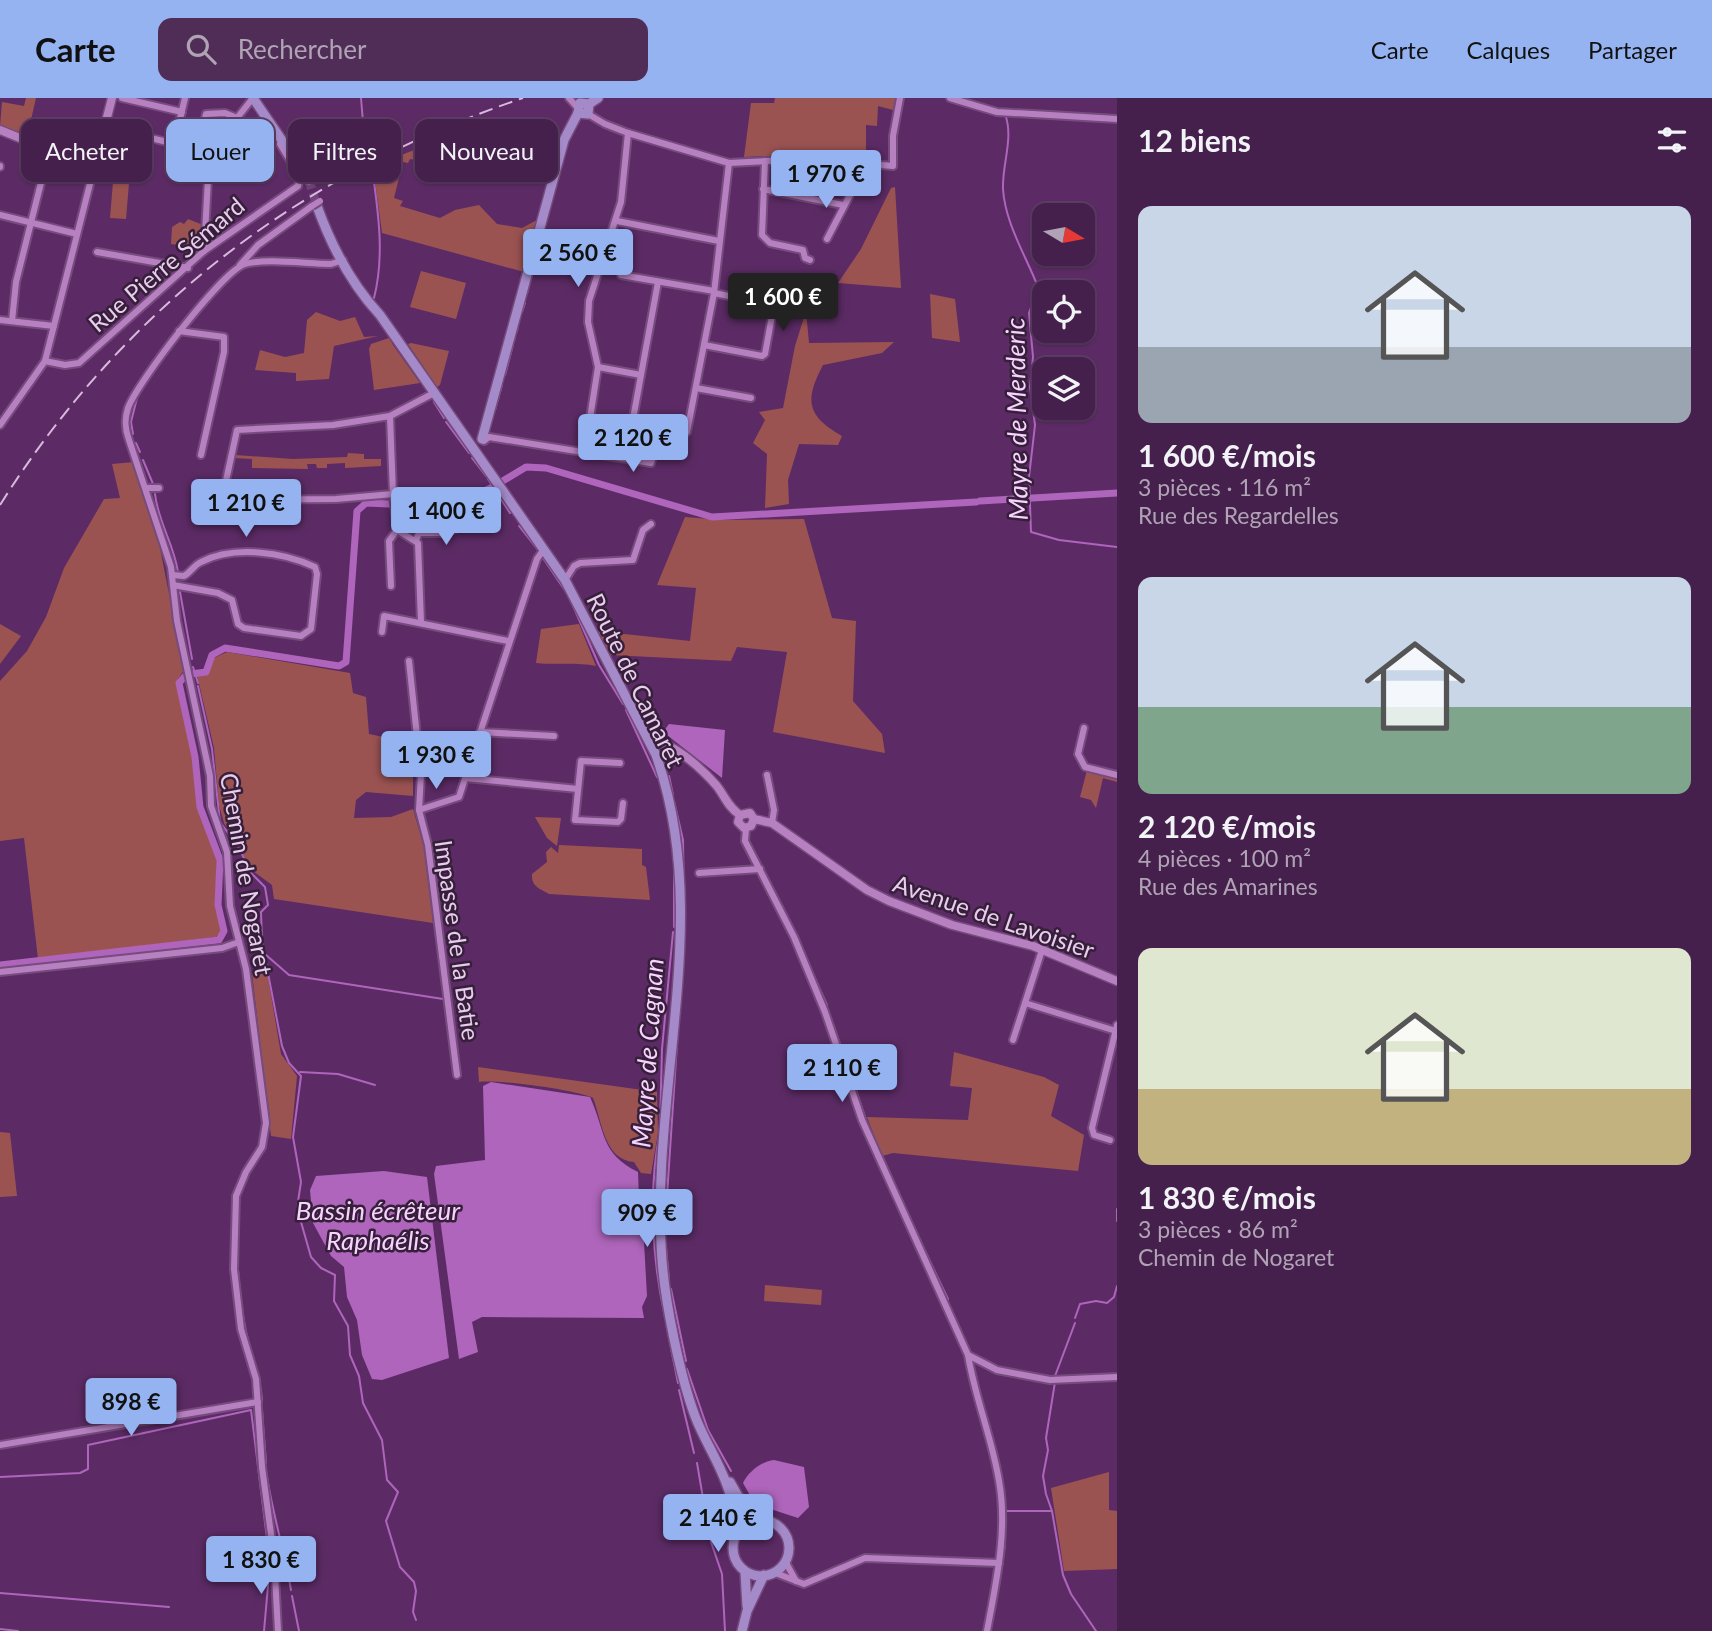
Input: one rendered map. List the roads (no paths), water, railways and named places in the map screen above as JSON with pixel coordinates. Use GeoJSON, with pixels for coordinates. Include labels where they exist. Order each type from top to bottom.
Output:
{"type":"FeatureCollection","features":[{"type":"Feature","properties":{"kind":"main road"},"geometry":{"type":"LineString","coordinates":[[254,98],[288,150]]}},
{"type":"Feature","properties":{"kind":"main road"},"geometry":{"type":"LineString","coordinates":[[477,443],[564,140],[583,110],[598,98]]}},
{"type":"Feature","properties":{"kind":"main road","name":"Route de Camaret"},"geometry":{"type":"LineString","coordinates":[[317,204],[362,294],[434,393],[477,443],[485,463],[565,580],[649,741],[673,812],[681,872],[680,930],[661,1203],[662,1259],[665,1286],[695,1416],[723,1475],[740,1528],[733,1543],[733,1556],[745,1572],[747,1611]]}},
{"type":"Feature","properties":{"kind":"main road","name":"Route de Camaret"},"geometry":{"type":"LineString","coordinates":[[723,1475],[758,1519],[771,1522],[783,1531],[789,1544],[785,1561],[769,1574],[747,1611],[742,1631]]}},
{"type":"Feature","properties":{"kind":"main road"},"geometry":{"type":"LineString","coordinates":[[740,1528],[758,1519]]}},
{"type":"Feature","properties":{"kind":"main road"},"geometry":{"type":"LineString","coordinates":[[745,1572],[769,1574]]}},
{"type":"Feature","properties":{"kind":"street"},"geometry":{"type":"LineString","coordinates":[[106,119],[112,98]]}},
{"type":"Feature","properties":{"kind":"street"},"geometry":{"type":"LineString","coordinates":[[122,98],[182,112]]}},
{"type":"Feature","properties":{"kind":"street"},"geometry":{"type":"LineString","coordinates":[[180,119],[185,98]]}},
{"type":"Feature","properties":{"kind":"street"},"geometry":{"type":"LineString","coordinates":[[207,119],[209,112],[225,113],[237,118],[254,98]]}},
{"type":"Feature","properties":{"kind":"street"},"geometry":{"type":"LineString","coordinates":[[569,98],[604,124],[729,163],[807,159],[893,166],[896,107],[900,98]]}},
{"type":"Feature","properties":{"kind":"street"},"geometry":{"type":"LineString","coordinates":[[950,98],[1005,112],[1056,118],[1117,119]]}},
{"type":"Feature","properties":{"kind":"street"},"geometry":{"type":"LineString","coordinates":[[0,130],[21,139]]}},
{"type":"Feature","properties":{"kind":"street"},"geometry":{"type":"LineString","coordinates":[[585,450],[598,367],[588,322],[589,301],[606,241],[617,221],[625,183],[628,133]]}},
{"type":"Feature","properties":{"kind":"street","name":"Rue Pierre Sémard"},"geometry":{"type":"LineString","coordinates":[[45,361],[67,365],[79,363],[204,251],[299,184],[300,177],[280,145],[280,139]]}},
{"type":"Feature","properties":{"kind":"street"},"geometry":{"type":"LineString","coordinates":[[765,161],[762,235],[776,245],[803,250],[805,258],[810,260]]}},
{"type":"Feature","properties":{"kind":"street"},"geometry":{"type":"LineString","coordinates":[[658,282],[641,375],[635,427],[641,438],[656,447],[675,442],[687,432],[714,292],[729,163]]}},
{"type":"Feature","properties":{"kind":"street"},"geometry":{"type":"LineString","coordinates":[[12,321],[16,282],[42,182]]}},
{"type":"Feature","properties":{"kind":"street"},"geometry":{"type":"LineString","coordinates":[[0,425],[45,361],[90,182]]}},
{"type":"Feature","properties":{"kind":"street"},"geometry":{"type":"LineString","coordinates":[[204,251],[208,182]]}},
{"type":"Feature","properties":{"kind":"street"},"geometry":{"type":"LineString","coordinates":[[763,189],[843,205]]}},
{"type":"Feature","properties":{"kind":"street"},"geometry":{"type":"LineString","coordinates":[[827,240],[850,194]]}},
{"type":"Feature","properties":{"kind":"street","name":"Chemin de Nogaret"},"geometry":{"type":"LineString","coordinates":[[278,1631],[274,1557],[256,1379],[241,1329],[233,1220],[239,1186],[262,1147],[266,1122],[246,969],[230,906],[227,852],[211,807],[208,766],[177,621],[172,575],[147,488],[129,440],[125,418],[132,401],[179,331],[258,245],[317,204]]}},
{"type":"Feature","properties":{"kind":"street"},"geometry":{"type":"LineString","coordinates":[[0,215],[77,234]]}},
{"type":"Feature","properties":{"kind":"street"},"geometry":{"type":"LineString","coordinates":[[617,221],[719,241]]}},
{"type":"Feature","properties":{"kind":"street"},"geometry":{"type":"LineString","coordinates":[[97,252],[188,268]]}},
{"type":"Feature","properties":{"kind":"street"},"geometry":{"type":"LineString","coordinates":[[236,269],[250,263],[331,264],[343,260]]}},
{"type":"Feature","properties":{"kind":"street"},"geometry":{"type":"LineString","coordinates":[[621,275],[774,305],[765,354]]}},
{"type":"Feature","properties":{"kind":"street"},"geometry":{"type":"LineString","coordinates":[[0,320],[54,326]]}},
{"type":"Feature","properties":{"kind":"street"},"geometry":{"type":"LineString","coordinates":[[179,331],[224,337],[224,352],[201,455]]}},
{"type":"Feature","properties":{"kind":"street"},"geometry":{"type":"LineString","coordinates":[[704,345],[775,357]]}},
{"type":"Feature","properties":{"kind":"street"},"geometry":{"type":"LineString","coordinates":[[598,367],[641,375]]}},
{"type":"Feature","properties":{"kind":"street"},"geometry":{"type":"LineString","coordinates":[[696,388],[751,398]]}},
{"type":"Feature","properties":{"kind":"street"},"geometry":{"type":"LineString","coordinates":[[226,499],[224,490],[237,430],[333,425],[390,416],[434,393]]}},
{"type":"Feature","properties":{"kind":"street"},"geometry":{"type":"LineString","coordinates":[[390,416],[397,530],[389,541],[391,586]]}},
{"type":"Feature","properties":{"kind":"street"},"geometry":{"type":"LineString","coordinates":[[477,443],[489,437],[585,450],[651,463],[656,447]]}},
{"type":"Feature","properties":{"kind":"street"},"geometry":{"type":"LineString","coordinates":[[147,488],[159,488]]}},
{"type":"Feature","properties":{"kind":"street"},"geometry":{"type":"LineString","coordinates":[[211,505],[226,499],[336,499],[393,495]]}},
{"type":"Feature","properties":{"kind":"street"},"geometry":{"type":"LineString","coordinates":[[565,580],[574,566],[580,563],[633,560],[643,530],[651,524]]}},
{"type":"Feature","properties":{"kind":"street"},"geometry":{"type":"LineString","coordinates":[[421,622],[416,540],[419,533],[444,533],[458,528]]}},
{"type":"Feature","properties":{"kind":"street"},"geometry":{"type":"LineString","coordinates":[[397,530],[416,540]]}},
{"type":"Feature","properties":{"kind":"street","name":"Impasse de la Batie"},"geometry":{"type":"LineString","coordinates":[[419,810],[459,797],[508,641],[537,559],[544,549]]}},
{"type":"Feature","properties":{"kind":"street"},"geometry":{"type":"LineString","coordinates":[[172,575],[184,576],[206,560],[251,552],[268,552],[315,567],[316,589],[311,629],[301,636],[244,628],[238,624],[232,600],[224,595],[173,585]]}},
{"type":"Feature","properties":{"kind":"street"},"geometry":{"type":"LineString","coordinates":[[382,632],[384,617],[412,620],[508,641]]}},
{"type":"Feature","properties":{"kind":"street","name":"Impasse de la Batie"},"geometry":{"type":"LineString","coordinates":[[409,660],[421,774],[419,810],[428,845],[457,1075]]}},
{"type":"Feature","properties":{"kind":"street"},"geometry":{"type":"LineString","coordinates":[[1084,728],[1079,754],[1085,767],[1117,775]]}},
{"type":"Feature","properties":{"kind":"street"},"geometry":{"type":"LineString","coordinates":[[480,732],[554,736]]}},
{"type":"Feature","properties":{"kind":"street"},"geometry":{"type":"LineString","coordinates":[[649,741],[664,742],[715,784],[728,806],[740,815],[738,822],[746,828]]}},
{"type":"Feature","properties":{"kind":"street"},"geometry":{"type":"LineString","coordinates":[[620,763],[581,761],[575,820],[618,822],[621,819],[622,803]]}},
{"type":"Feature","properties":{"kind":"street"},"geometry":{"type":"LineString","coordinates":[[767,775],[774,810],[772,823]]}},
{"type":"Feature","properties":{"kind":"street"},"geometry":{"type":"LineString","coordinates":[[466,778],[578,789]]}},
{"type":"Feature","properties":{"kind":"street","name":"Avenue de Lavoisier"},"geometry":{"type":"LineString","coordinates":[[740,815],[747,812],[754,819],[772,823],[878,896],[944,922],[1042,950],[1117,981]]}},
{"type":"Feature","properties":{"kind":"street"},"geometry":{"type":"LineString","coordinates":[[746,828],[751,827],[754,819]]}},
{"type":"Feature","properties":{"kind":"street"},"geometry":{"type":"LineString","coordinates":[[746,828],[746,841],[794,937],[825,1012],[862,1120],[968,1355],[973,1386],[1000,1482],[999,1563],[987,1631]]}},
{"type":"Feature","properties":{"kind":"street"},"geometry":{"type":"LineString","coordinates":[[699,873],[760,869]]}},
{"type":"Feature","properties":{"kind":"street"},"geometry":{"type":"LineString","coordinates":[[0,972],[222,948],[239,942]]}},
{"type":"Feature","properties":{"kind":"street"},"geometry":{"type":"LineString","coordinates":[[1013,1040],[1042,950]]}},
{"type":"Feature","properties":{"kind":"street"},"geometry":{"type":"LineString","coordinates":[[1025,1003],[1116,1028],[1092,1128],[1094,1135],[1110,1140]]}},
{"type":"Feature","properties":{"kind":"street"},"geometry":{"type":"LineString","coordinates":[[968,1355],[997,1370],[1050,1380],[1117,1377]]}},
{"type":"Feature","properties":{"kind":"street"},"geometry":{"type":"LineString","coordinates":[[0,1445],[258,1402]]}},
{"type":"Feature","properties":{"kind":"street"},"geometry":{"type":"LineString","coordinates":[[769,1574],[797,1583],[812,1582],[865,1558],[999,1563]]}},
{"type":"Feature","properties":{"kind":"street"},"geometry":{"type":"LineString","coordinates":[[785,1561],[797,1583]]}},
{"type":"Feature","properties":{"kind":"water"},"geometry":{"type":"Polygon","coordinates":[[[669,724],[725,730],[722,778],[663,732],[669,724]]]}},
{"type":"Feature","properties":{"kind":"water"},"geometry":{"type":"Polygon","coordinates":[[[491,1082],[590,1097],[610,1149],[626,1165],[638,1172],[647,1296],[642,1307],[644,1318],[482,1317],[472,1322],[478,1352],[459,1359],[434,1174],[436,1166],[485,1160],[483,1086],[491,1082]]]}},
{"type":"Feature","properties":{"kind":"water","name":"Bassin écrêteur Raphaélis"},"geometry":{"type":"Polygon","coordinates":[[[384,1171],[427,1177],[449,1358],[382,1380],[372,1379],[362,1355],[357,1320],[347,1297],[344,1267],[331,1256],[313,1223],[310,1190],[316,1176],[384,1171]]]}},
{"type":"Feature","properties":{"kind":"water"},"geometry":{"type":"Polygon","coordinates":[[[774,1460],[804,1467],[809,1507],[798,1518],[755,1504],[743,1483],[756,1468],[774,1460]]]}},
{"type":"Feature","properties":{"kind":"waterway","name":"Mayre de Cagnan"},"geometry":{"type":"LineString","coordinates":[[361,98],[363,119]]}},
{"type":"Feature","properties":{"kind":"waterway","name":"Mayre de Merderic"},"geometry":{"type":"LineString","coordinates":[[1005,114],[1008,132],[1003,180],[1005,202],[1012,227],[1038,287],[1029,313],[1033,357],[1030,387],[1035,425],[1029,477],[1031,532],[1059,540],[1117,547]]}},
{"type":"Feature","properties":{"kind":"waterway"},"geometry":{"type":"LineString","coordinates":[[561,168],[563,159]]}},
{"type":"Feature","properties":{"kind":"waterway","name":"Mayre de Cagnan"},"geometry":{"type":"LineString","coordinates":[[374,182],[380,249],[374,298]]}},
{"type":"Feature","properties":{"kind":"waterway"},"geometry":{"type":"LineString","coordinates":[[555,189],[557,182]]}},
{"type":"Feature","properties":{"kind":"waterway"},"geometry":{"type":"LineString","coordinates":[[549,210],[552,199]]}},
{"type":"Feature","properties":{"kind":"waterway"},"geometry":{"type":"LineString","coordinates":[[541,244],[547,217]]}},
{"type":"Feature","properties":{"kind":"waterway"},"geometry":{"type":"LineString","coordinates":[[533,270],[539,250]]}},
{"type":"Feature","properties":{"kind":"waterway"},"geometry":{"type":"LineString","coordinates":[[527,293],[532,275]]}},
{"type":"Feature","properties":{"kind":"waterway"},"geometry":{"type":"LineString","coordinates":[[522,312],[525,303]]}},
{"type":"Feature","properties":{"kind":"waterway"},"geometry":{"type":"LineString","coordinates":[[517,331],[518,325]]}},
{"type":"Feature","properties":{"kind":"waterway"},"geometry":{"type":"LineString","coordinates":[[514,341],[515,336]]}},
{"type":"Feature","properties":{"kind":"waterway","name":"Mayre de Cagnan"},"geometry":{"type":"LineString","coordinates":[[391,338],[425,387]]}},
{"type":"Feature","properties":{"kind":"waterway"},"geometry":{"type":"LineString","coordinates":[[505,375],[513,345]]}},
{"type":"Feature","properties":{"kind":"waterway"},"geometry":{"type":"LineString","coordinates":[[495,410],[502,385]]}},
{"type":"Feature","properties":{"kind":"waterway"},"geometry":{"type":"LineString","coordinates":[[133,434],[131,422],[137,398]]}},
{"type":"Feature","properties":{"kind":"waterway","name":"Mayre de Cagnan"},"geometry":{"type":"LineString","coordinates":[[434,402],[444,418]]}},
{"type":"Feature","properties":{"kind":"waterway","name":"Mayre de Cagnan"},"geometry":{"type":"LineString","coordinates":[[446,422],[469,453]]}},
{"type":"Feature","properties":{"kind":"waterway"},"geometry":{"type":"LineString","coordinates":[[136,443],[140,452]]}},
{"type":"Feature","properties":{"kind":"waterway","name":"Mayre de Cagnan"},"geometry":{"type":"LineString","coordinates":[[472,458],[486,476]]}},
{"type":"Feature","properties":{"kind":"waterway"},"geometry":{"type":"LineString","coordinates":[[143,460],[153,484]]}},
{"type":"Feature","properties":{"kind":"waterway"},"geometry":{"type":"LineString","coordinates":[[501,482],[526,467],[546,468],[712,517],[976,502]]}},
{"type":"Feature","properties":{"kind":"waterway","name":"Mayre de Cagnan"},"geometry":{"type":"LineString","coordinates":[[488,479],[510,513]]}},
{"type":"Feature","properties":{"kind":"waterway"},"geometry":{"type":"LineString","coordinates":[[399,503],[452,506],[495,486]]}},
{"type":"Feature","properties":{"kind":"waterway"},"geometry":{"type":"LineString","coordinates":[[980,501],[1117,493]]}},
{"type":"Feature","properties":{"kind":"waterway"},"geometry":{"type":"LineString","coordinates":[[155,494],[178,572]]}},
{"type":"Feature","properties":{"kind":"waterway"},"geometry":{"type":"LineString","coordinates":[[191,674],[206,672],[212,655],[225,648],[339,666],[346,662],[357,511],[366,503],[389,504]]}},
{"type":"Feature","properties":{"kind":"waterway","name":"Mayre de Cagnan"},"geometry":{"type":"LineString","coordinates":[[519,526],[538,550]]}},
{"type":"Feature","properties":{"kind":"waterway","name":"Mayre de Cagnan"},"geometry":{"type":"LineString","coordinates":[[543,558],[566,592]]}},
{"type":"Feature","properties":{"kind":"waterway"},"geometry":{"type":"LineString","coordinates":[[180,592],[192,659]]}},
{"type":"Feature","properties":{"kind":"waterway","name":"Mayre de Cagnan"},"geometry":{"type":"LineString","coordinates":[[570,599],[599,665],[623,704]]}},
{"type":"Feature","properties":{"kind":"waterway"},"geometry":{"type":"LineString","coordinates":[[193,667],[198,683]]}},
{"type":"Feature","properties":{"kind":"waterway"},"geometry":{"type":"LineString","coordinates":[[0,965],[219,940],[224,931],[218,905],[220,860],[200,807],[195,757],[179,683],[186,675]]}},
{"type":"Feature","properties":{"kind":"waterway"},"geometry":{"type":"LineString","coordinates":[[198,686],[212,749],[220,822],[239,848],[251,873],[265,887],[268,905],[261,912],[262,942],[282,1046],[289,1063],[301,1076],[293,1137],[301,1182],[297,1208],[311,1257],[321,1268],[335,1275],[334,1301],[348,1326],[350,1355],[359,1376],[363,1403],[382,1440],[387,1480],[398,1492],[386,1521],[400,1567],[414,1582],[416,1591],[413,1612],[416,1620]]}},
{"type":"Feature","properties":{"kind":"waterway","name":"Mayre de Cagnan"},"geometry":{"type":"LineString","coordinates":[[626,710],[657,777]]}},
{"type":"Feature","properties":{"kind":"waterway"},"geometry":{"type":"LineString","coordinates":[[669,776],[673,795]]}},
{"type":"Feature","properties":{"kind":"waterway"},"geometry":{"type":"LineString","coordinates":[[674,801],[683,840],[684,911]]}},
{"type":"Feature","properties":{"kind":"waterway","name":"Mayre de Cagnan"},"geometry":{"type":"LineString","coordinates":[[674,868],[674,927]]}},
{"type":"Feature","properties":{"kind":"waterway","name":"Mayre de Cagnan"},"geometry":{"type":"LineString","coordinates":[[660,1126],[662,1049],[673,932]]}},
{"type":"Feature","properties":{"kind":"waterway"},"geometry":{"type":"LineString","coordinates":[[266,955],[289,975],[443,999]]}},
{"type":"Feature","properties":{"kind":"waterway"},"geometry":{"type":"LineString","coordinates":[[809,965],[827,1005]]}},
{"type":"Feature","properties":{"kind":"waterway"},"geometry":{"type":"LineString","coordinates":[[831,1018],[842,1050]]}},
{"type":"Feature","properties":{"kind":"waterway"},"geometry":{"type":"LineString","coordinates":[[665,1226],[678,1029]]}},
{"type":"Feature","properties":{"kind":"waterway"},"geometry":{"type":"LineString","coordinates":[[455,1040],[457,1055]]}},
{"type":"Feature","properties":{"kind":"waterway"},"geometry":{"type":"LineString","coordinates":[[846,1060],[852,1077]]}},
{"type":"Feature","properties":{"kind":"waterway"},"geometry":{"type":"LineString","coordinates":[[300,1072],[338,1074],[375,1085]]}},
{"type":"Feature","properties":{"kind":"waterway"},"geometry":{"type":"LineString","coordinates":[[855,1087],[867,1123]]}},
{"type":"Feature","properties":{"kind":"waterway","name":"Mayre de Cagnan"},"geometry":{"type":"LineString","coordinates":[[660,1131],[654,1177],[653,1225],[657,1272],[665,1317]]}},
{"type":"Feature","properties":{"kind":"waterway"},"geometry":{"type":"LineString","coordinates":[[1117,1209],[1117,1221]]}},
{"type":"Feature","properties":{"kind":"waterway"},"geometry":{"type":"LineString","coordinates":[[917,1234],[948,1299]]}},
{"type":"Feature","properties":{"kind":"waterway"},"geometry":{"type":"LineString","coordinates":[[666,1248],[669,1279]]}},
{"type":"Feature","properties":{"kind":"waterway"},"geometry":{"type":"LineString","coordinates":[[237,1258],[243,1317],[262,1401]]}},
{"type":"Feature","properties":{"kind":"waterway"},"geometry":{"type":"LineString","coordinates":[[1075,1318],[1080,1304],[1096,1301],[1107,1303],[1114,1297],[1117,1286]]}},
{"type":"Feature","properties":{"kind":"waterway"},"geometry":{"type":"LineString","coordinates":[[671,1289],[686,1361]]}},
{"type":"Feature","properties":{"kind":"waterway","name":"Mayre de Cagnan"},"geometry":{"type":"LineString","coordinates":[[666,1323],[678,1383]]}},
{"type":"Feature","properties":{"kind":"waterway"},"geometry":{"type":"LineString","coordinates":[[1055,1376],[1075,1323]]}},
{"type":"Feature","properties":{"kind":"waterway"},"geometry":{"type":"LineString","coordinates":[[687,1369],[708,1430],[731,1471]]}},
{"type":"Feature","properties":{"kind":"waterway"},"geometry":{"type":"LineString","coordinates":[[1055,1382],[1043,1476],[1063,1575],[1071,1594],[1096,1631]]}},
{"type":"Feature","properties":{"kind":"waterway","name":"Mayre de Cagnan"},"geometry":{"type":"LineString","coordinates":[[679,1390],[694,1453]]}},
{"type":"Feature","properties":{"kind":"waterway"},"geometry":{"type":"LineString","coordinates":[[0,1477],[80,1473],[88,1469],[88,1445],[251,1410],[270,1563],[264,1631]]}},
{"type":"Feature","properties":{"kind":"waterway"},"geometry":{"type":"LineString","coordinates":[[262,1410],[266,1463]]}},
{"type":"Feature","properties":{"kind":"waterway","name":"Mayre de Cagnan"},"geometry":{"type":"LineString","coordinates":[[697,1463],[710,1539],[722,1574],[725,1631]]}},
{"type":"Feature","properties":{"kind":"waterway"},"geometry":{"type":"LineString","coordinates":[[266,1471],[291,1590]]}},
{"type":"Feature","properties":{"kind":"waterway"},"geometry":{"type":"LineString","coordinates":[[1005,1511],[1052,1511]]}},
{"type":"Feature","properties":{"kind":"waterway"},"geometry":{"type":"LineString","coordinates":[[999,1585],[1005,1544]]}},
{"type":"Feature","properties":{"kind":"waterway"},"geometry":{"type":"LineString","coordinates":[[0,1593],[169,1607]]}},
{"type":"Feature","properties":{"kind":"waterway"},"geometry":{"type":"LineString","coordinates":[[292,1596],[299,1631]]}},
{"type":"Feature","properties":{"kind":"waterway"},"geometry":{"type":"LineString","coordinates":[[0,1629],[18,1631]]}},
{"type":"Feature","properties":{"kind":"tunnel"},"geometry":{"type":"LineString","coordinates":[[310,182],[317,206]]}},
{"type":"Feature","properties":{"kind":"railway"},"geometry":{"type":"LineString","coordinates":[[0,505],[49,433],[103,368],[162,309],[226,255],[293,207],[366,165],[442,129],[523,98]]}}]}
